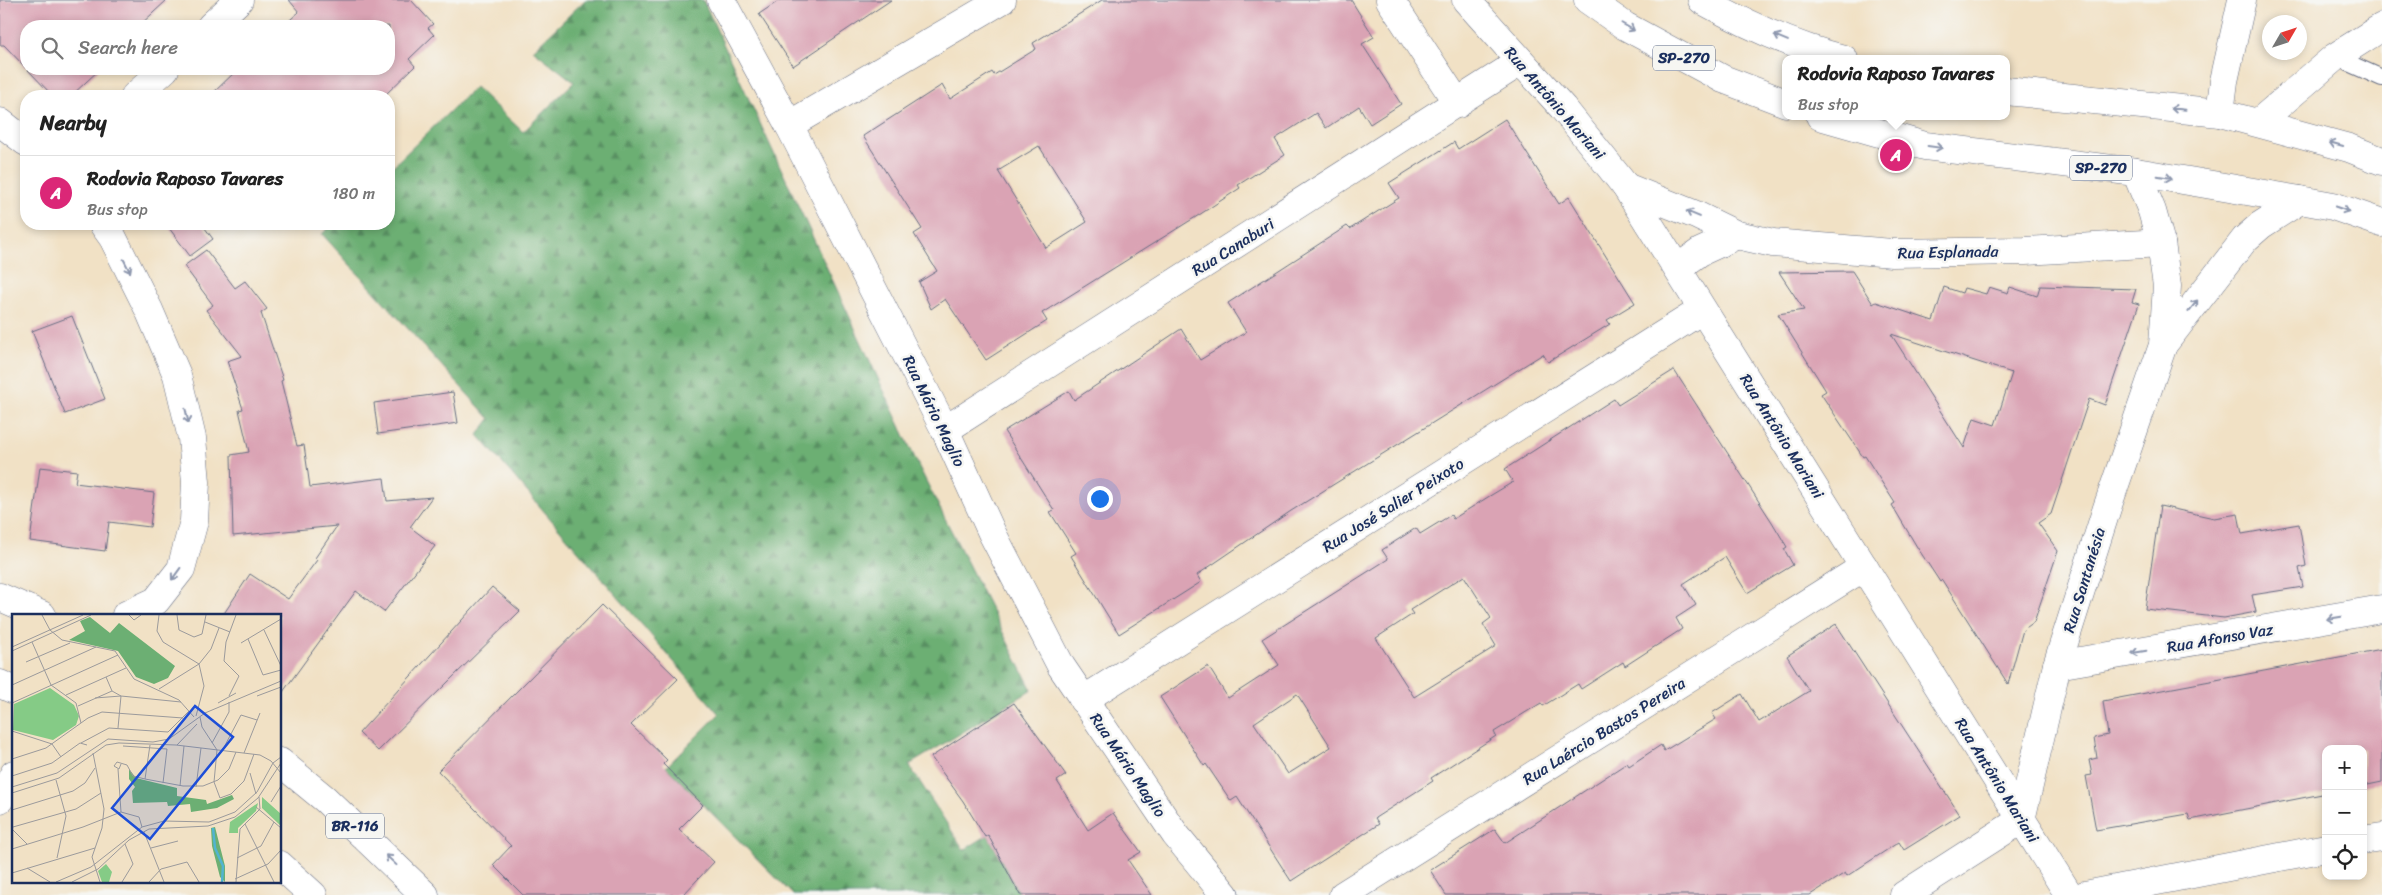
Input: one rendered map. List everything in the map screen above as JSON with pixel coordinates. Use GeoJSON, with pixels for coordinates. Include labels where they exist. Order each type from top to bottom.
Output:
{"type":"FeatureCollection","features":[{"type":"Feature","properties":{"kind":"main road"},"geometry":{"type":"LineString","coordinates":[[217,20],[239,0]]}},
{"type":"Feature","properties":{"kind":"main road","name":"Rua Mário Maglio"},"geometry":{"type":"LineString","coordinates":[[721,0],[789,125],[945,430],[996,542],[1061,666],[1175,834],[1225,895]]}},
{"type":"Feature","properties":{"kind":"main road"},"geometry":{"type":"LineString","coordinates":[[789,125],[1002,0]]}},
{"type":"Feature","properties":{"kind":"main road"},"geometry":{"type":"LineString","coordinates":[[1390,0],[1458,104]]}},
{"type":"Feature","properties":{"kind":"main road","name":"Rua Antônio Mariani"},"geometry":{"type":"LineString","coordinates":[[1466,0],[1563,108],[1626,187],[2069,895]]}},
{"type":"Feature","properties":{"kind":"main road","name":"SP-270"},"geometry":{"type":"LineString","coordinates":[[1588,0],[1625,26],[1723,79],[1782,101]]}},
{"type":"Feature","properties":{"kind":"main road"},"geometry":{"type":"LineString","coordinates":[[1702,0],[1738,20],[1812,51],[1828,55]]}},
{"type":"Feature","properties":{"kind":"main road"},"geometry":{"type":"LineString","coordinates":[[2220,113],[2224,81],[2242,0]]}},
{"type":"Feature","properties":{"kind":"main road"},"geometry":{"type":"LineString","coordinates":[[2259,122],[2335,57],[2382,27]]}},
{"type":"Feature","properties":{"kind":"main road","name":"Rua Canaburi"},"geometry":{"type":"LineString","coordinates":[[945,430],[1458,104],[1520,62]]}},
{"type":"Feature","properties":{"kind":"main road"},"geometry":{"type":"LineString","coordinates":[[142,90],[159,75]]}},
{"type":"Feature","properties":{"kind":"main road"},"geometry":{"type":"LineString","coordinates":[[2010,91],[2220,113],[2259,122],[2349,148],[2382,161]]}},
{"type":"Feature","properties":{"kind":"main road","name":"SP-270"},"geometry":{"type":"LineString","coordinates":[[1834,120],[1925,146],[2136,172],[2333,206],[2382,223]]}},
{"type":"Feature","properties":{"kind":"main road"},"geometry":{"type":"LineString","coordinates":[[0,122],[20,137]]}},
{"type":"Feature","properties":{"kind":"main road","name":"Rua Santanésia"},"geometry":{"type":"LineString","coordinates":[[2021,820],[2057,665],[2107,508],[2163,345],[2168,286],[2161,243],[2152,211],[2136,172]]}},
{"type":"Feature","properties":{"kind":"main road","name":"Rua Esplanada"},"geometry":{"type":"LineString","coordinates":[[1626,187],[1696,215],[1737,235],[1773,243],[1892,253],[2025,251],[2161,243]]}},
{"type":"Feature","properties":{"kind":"main road","name":"Rua Santanésia"},"geometry":{"type":"LineString","coordinates":[[2163,345],[2245,238],[2300,200]]}},
{"type":"Feature","properties":{"kind":"main road"},"geometry":{"type":"LineString","coordinates":[[107,230],[113,238],[149,310],[177,375],[192,438],[196,482],[194,522],[181,569],[156,601],[128,614]]}},
{"type":"Feature","properties":{"kind":"main road"},"geometry":{"type":"LineString","coordinates":[[1678,268],[1700,252],[1737,235]]}},
{"type":"Feature","properties":{"kind":"main road","name":"Rua José Salier Peixoto"},"geometry":{"type":"LineString","coordinates":[[1084,700],[1702,310]]}},
{"type":"Feature","properties":{"kind":"main road","name":"Rua Laércio Bastos Pereira"},"geometry":{"type":"LineString","coordinates":[[1343,895],[1864,567]]}},
{"type":"Feature","properties":{"kind":"main road"},"geometry":{"type":"LineString","coordinates":[[0,597],[40,614]]}},
{"type":"Feature","properties":{"kind":"main road","name":"Rua Afonso Vaz"},"geometry":{"type":"LineString","coordinates":[[2057,665],[2382,609]]}},
{"type":"Feature","properties":{"kind":"main road"},"geometry":{"type":"LineString","coordinates":[[0,684],[12,689]]}},
{"type":"Feature","properties":{"kind":"main road","name":"BR-116"},"geometry":{"type":"LineString","coordinates":[[281,763],[325,798],[425,895]]}},
{"type":"Feature","properties":{"kind":"main road"},"geometry":{"type":"LineString","coordinates":[[0,799],[12,778]]}},
{"type":"Feature","properties":{"kind":"main road"},"geometry":{"type":"LineString","coordinates":[[1904,895],[2021,820]]}},
{"type":"Feature","properties":{"kind":"main road"},"geometry":{"type":"LineString","coordinates":[[2367,839],[2382,837]]}},
{"type":"Feature","properties":{"kind":"main road"},"geometry":{"type":"LineString","coordinates":[[2085,895],[2322,849]]}},
{"type":"Feature","properties":{"kind":"main road"},"geometry":{"type":"LineString","coordinates":[[281,866],[313,895]]}},
{"type":"Feature","properties":{"kind":"lane"},"geometry":{"type":"LineString","coordinates":[[2335,57],[2382,78]]}},
{"type":"Feature","properties":{"kind":"green space"},"geometry":{"type":"Polygon","coordinates":[[[585,0],[703,0],[920,469],[1032,690],[909,765],[964,850],[988,835],[1020,895],[793,895],[666,767],[719,714],[478,435],[490,419],[322,234],[326,230],[395,230],[395,164],[475,87],[523,132],[574,82],[533,50],[585,0]]]}},
{"type":"Feature","properties":{"kind":"building"},"geometry":{"type":"Polygon","coordinates":[[[0,0],[167,0],[145,20],[20,20],[20,62],[4,45],[0,45],[0,0]]]}},
{"type":"Feature","properties":{"kind":"building"},"geometry":{"type":"Polygon","coordinates":[[[289,0],[411,0],[433,24],[428,28],[434,35],[409,59],[415,66],[390,90],[216,90],[232,75],[395,75],[395,20],[290,20],[299,12],[289,0]]]}},
{"type":"Feature","properties":{"kind":"building"},"geometry":{"type":"Polygon","coordinates":[[[780,0],[891,0],[793,66],[759,14],[780,0]]]}},
{"type":"Feature","properties":{"kind":"building"},"geometry":{"type":"Polygon","coordinates":[[[1102,0],[1351,0],[1374,37],[1362,44],[1401,104],[1370,124],[1359,106],[1326,128],[1316,113],[1275,139],[1285,155],[1238,185],[1240,188],[1199,215],[1042,313],[1047,321],[986,360],[945,299],[931,309],[919,282],[937,271],[914,234],[922,229],[863,136],[942,85],[950,99],[992,72],[994,75],[1036,49],[1033,43],[1102,0]],[[1039,146],[998,171],[1046,248],[1087,222],[1039,146]]]}},
{"type":"Feature","properties":{"kind":"building"},"geometry":{"type":"Polygon","coordinates":[[[33,75],[94,75],[77,90],[47,90],[33,75]]]}},
{"type":"Feature","properties":{"kind":"building"},"geometry":{"type":"Polygon","coordinates":[[[1505,119],[1559,204],[1569,197],[1635,303],[1607,320],[1610,324],[1548,362],[1543,354],[1291,511],[1197,575],[1201,582],[1119,634],[1071,556],[1076,553],[1050,512],[1054,510],[1004,431],[1069,391],[1074,400],[1181,329],[1200,360],[1246,332],[1228,303],[1347,226],[1350,229],[1399,198],[1389,183],[1454,142],[1458,149],[1505,119]]]}},
{"type":"Feature","properties":{"kind":"building"},"geometry":{"type":"Polygon","coordinates":[[[170,230],[206,230],[213,239],[190,256],[170,230]]]}},
{"type":"Feature","properties":{"kind":"building"},"geometry":{"type":"Polygon","coordinates":[[[206,250],[235,288],[245,281],[267,309],[261,313],[283,380],[281,381],[297,446],[304,445],[310,487],[384,478],[387,501],[432,497],[410,527],[435,546],[384,612],[356,591],[281,695],[281,614],[224,614],[250,574],[288,599],[317,560],[315,558],[337,526],[233,536],[231,455],[249,452],[239,410],[243,409],[227,361],[242,356],[206,310],[213,305],[184,266],[206,250]]]}},
{"type":"Feature","properties":{"kind":"building"},"geometry":{"type":"Polygon","coordinates":[[[1852,271],[1873,304],[1876,302],[1933,321],[1944,287],[1962,293],[1964,288],[1986,294],[1989,287],[2008,293],[2010,287],[2037,296],[2040,286],[2136,289],[2132,302],[2139,304],[2105,405],[2089,399],[2051,514],[2038,523],[2058,551],[2034,622],[2023,630],[2008,684],[1942,580],[1940,582],[1917,547],[1892,505],[1895,503],[1865,456],[1863,457],[1821,394],[1826,391],[1778,314],[1804,310],[1779,272],[1852,271]],[[1891,334],[1964,448],[1974,418],[1995,425],[2012,373],[1891,334]]]}},
{"type":"Feature","properties":{"kind":"building"},"geometry":{"type":"Polygon","coordinates":[[[72,316],[105,399],[65,414],[32,331],[72,316]]]}},
{"type":"Feature","properties":{"kind":"building"},"geometry":{"type":"Polygon","coordinates":[[[1674,370],[1772,522],[1787,547],[1784,549],[1793,565],[1747,593],[1725,557],[1683,584],[1696,605],[1676,618],[1682,629],[1625,666],[1623,662],[1581,689],[1578,684],[1543,706],[1541,703],[1494,732],[1496,736],[1431,778],[1433,781],[1375,818],[1379,824],[1291,881],[1237,797],[1231,801],[1206,764],[1204,766],[1160,697],[1208,666],[1228,698],[1279,665],[1262,639],[1388,559],[1382,550],[1416,528],[1420,534],[1451,515],[1453,519],[1513,482],[1505,469],[1614,399],[1618,405],[1674,370]],[[1464,576],[1410,610],[1413,614],[1376,638],[1414,697],[1496,646],[1483,624],[1491,618],[1464,576]],[[1297,694],[1254,723],[1288,774],[1331,747],[1297,694]]]}},
{"type":"Feature","properties":{"kind":"building"},"geometry":{"type":"Polygon","coordinates":[[[453,392],[458,423],[378,434],[374,403],[453,392]]]}},
{"type":"Feature","properties":{"kind":"building"},"geometry":{"type":"Polygon","coordinates":[[[40,467],[77,471],[75,483],[154,493],[150,527],[109,522],[105,551],[30,541],[40,467]]]}},
{"type":"Feature","properties":{"kind":"building"},"geometry":{"type":"Polygon","coordinates":[[[2160,506],[2214,518],[2238,514],[2242,534],[2299,524],[2306,566],[2299,568],[2303,587],[2252,595],[2256,612],[2224,618],[2145,609],[2160,506]]]}},
{"type":"Feature","properties":{"kind":"building"},"geometry":{"type":"Polygon","coordinates":[[[492,587],[520,611],[378,751],[359,733],[492,587]]]}},
{"type":"Feature","properties":{"kind":"building"},"geometry":{"type":"Polygon","coordinates":[[[602,605],[678,679],[631,725],[667,760],[663,764],[703,805],[679,829],[714,862],[683,895],[523,895],[493,865],[511,846],[438,771],[602,605]]]}},
{"type":"Feature","properties":{"kind":"building"},"geometry":{"type":"Polygon","coordinates":[[[1836,624],[1960,815],[1904,850],[1899,842],[1847,876],[1845,873],[1810,895],[1446,895],[1430,870],[1495,829],[1505,843],[1627,763],[1629,766],[1661,745],[1664,751],[1716,719],[1712,713],[1742,694],[1759,722],[1809,691],[1787,656],[1836,624]]]}},
{"type":"Feature","properties":{"kind":"building"},"geometry":{"type":"Polygon","coordinates":[[[2382,649],[2382,782],[2367,785],[2367,745],[2322,745],[2322,794],[2190,820],[2188,814],[2096,830],[2086,776],[2092,775],[2089,760],[2097,758],[2094,738],[2108,735],[2103,701],[2382,649]]]}},
{"type":"Feature","properties":{"kind":"building"},"geometry":{"type":"Polygon","coordinates":[[[1014,703],[1066,775],[1057,781],[1088,830],[1113,813],[1141,852],[1128,860],[1152,895],[1020,895],[988,835],[985,837],[963,801],[931,757],[1014,703]]]}},
{"type":"Feature","properties":{"kind":"place","name":"Rodovia Raposo Tavares"},"geometry":{"type":"Point","coordinates":[1896,155]}}]}
